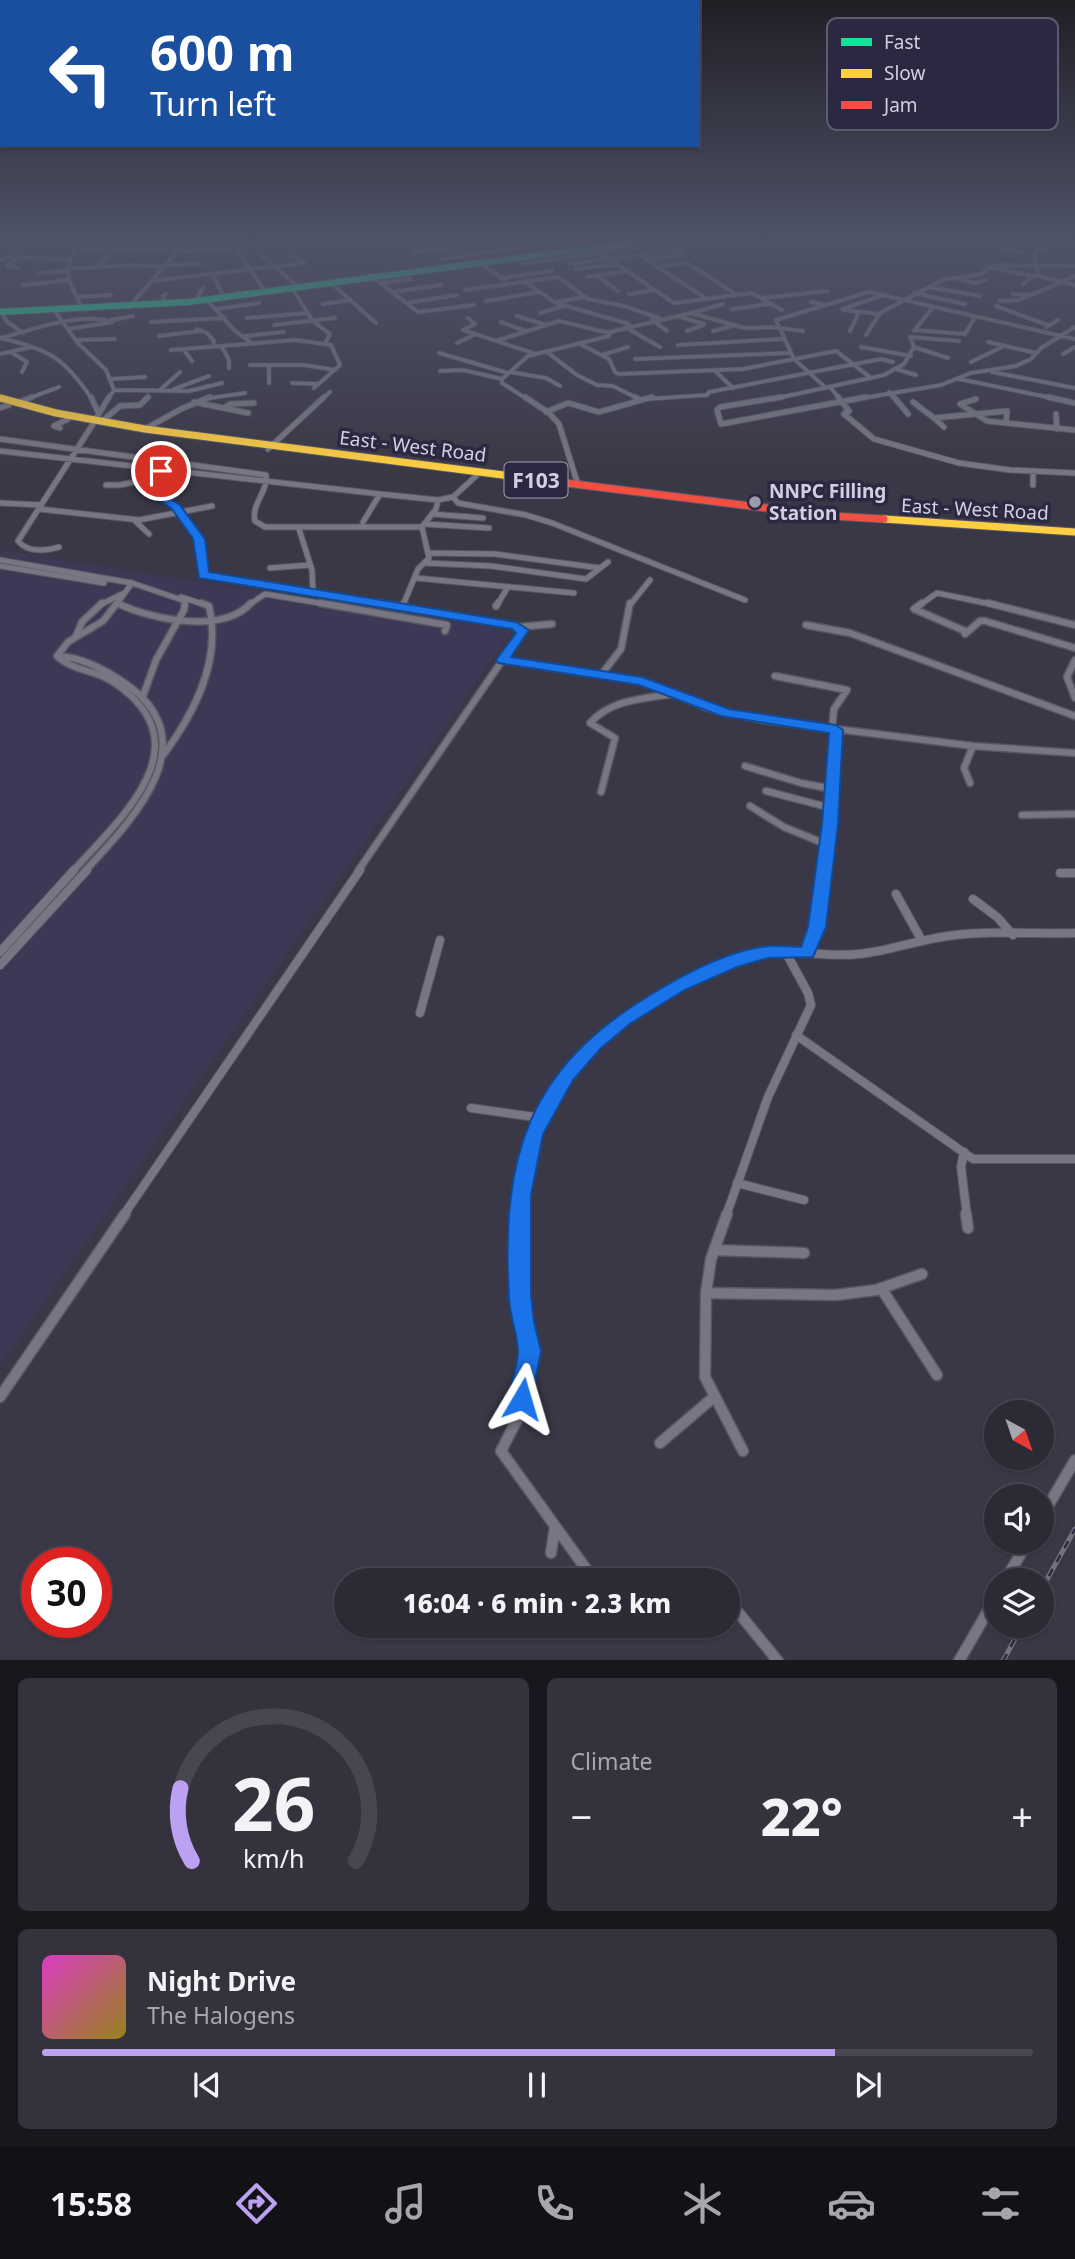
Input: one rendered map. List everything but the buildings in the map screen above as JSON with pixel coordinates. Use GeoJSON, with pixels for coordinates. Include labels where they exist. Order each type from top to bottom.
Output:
{"type":"FeatureCollection","features":[{"type":"Feature","properties":{"kind":"main road","name":"East - West Road"},"geometry":{"type":"LineString","coordinates":[[5,403],[145,429],[270,447],[814,519],[966,531],[1075,534]]}},
{"type":"Feature","properties":{"kind":"main road","name":"East - West Road"},"geometry":{"type":"LineString","coordinates":[[5,403],[64,423],[96,420],[270,447],[841,517],[1075,534]]}},
{"type":"Feature","properties":{"kind":"street"},"geometry":{"type":"LineString","coordinates":[[4,316],[23,333]]}},
{"type":"Feature","properties":{"kind":"street"},"geometry":{"type":"LineString","coordinates":[[59,316],[111,379],[114,390],[20,536],[18,544],[45,551],[60,548]]}},
{"type":"Feature","properties":{"kind":"street"},"geometry":{"type":"LineString","coordinates":[[69,329],[112,323],[111,320],[117,316]]}},
{"type":"Feature","properties":{"kind":"street"},"geometry":{"type":"LineString","coordinates":[[247,317],[255,316]]}},
{"type":"Feature","properties":{"kind":"street"},"geometry":{"type":"LineString","coordinates":[[310,316],[330,334],[325,344]]}},
{"type":"Feature","properties":{"kind":"street"},"geometry":{"type":"LineString","coordinates":[[369,316],[376,323]]}},
{"type":"Feature","properties":{"kind":"street"},"geometry":{"type":"LineString","coordinates":[[519,316],[546,325]]}},
{"type":"Feature","properties":{"kind":"street"},"geometry":{"type":"LineString","coordinates":[[601,316],[632,325]]}},
{"type":"Feature","properties":{"kind":"street"},"geometry":{"type":"LineString","coordinates":[[655,316],[659,318]]}},
{"type":"Feature","properties":{"kind":"street"},"geometry":{"type":"LineString","coordinates":[[499,340],[560,321],[609,332],[673,316]]}},
{"type":"Feature","properties":{"kind":"street"},"geometry":{"type":"LineString","coordinates":[[679,316],[704,324],[687,331]]}},
{"type":"Feature","properties":{"kind":"street"},"geometry":{"type":"LineString","coordinates":[[704,316],[745,328],[778,327],[803,331]]}},
{"type":"Feature","properties":{"kind":"street"},"geometry":{"type":"LineString","coordinates":[[788,316],[777,320],[793,359],[828,387],[849,411],[844,414],[874,439],[970,465],[1075,473]]}},
{"type":"Feature","properties":{"kind":"street"},"geometry":{"type":"LineString","coordinates":[[850,331],[857,316]]}},
{"type":"Feature","properties":{"kind":"street"},"geometry":{"type":"LineString","coordinates":[[866,335],[877,316]]}},
{"type":"Feature","properties":{"kind":"street"},"geometry":{"type":"LineString","coordinates":[[910,337],[926,316]]}},
{"type":"Feature","properties":{"kind":"street"},"geometry":{"type":"LineString","coordinates":[[1025,316],[1048,325]]}},
{"type":"Feature","properties":{"kind":"street"},"geometry":{"type":"LineString","coordinates":[[914,330],[965,334],[975,317],[1075,339]]}},
{"type":"Feature","properties":{"kind":"street"},"geometry":{"type":"LineString","coordinates":[[0,338],[64,324],[105,318],[111,320]]}},
{"type":"Feature","properties":{"kind":"street"},"geometry":{"type":"LineString","coordinates":[[152,322],[225,318],[235,332],[245,336],[284,332]]}},
{"type":"Feature","properties":{"kind":"street"},"geometry":{"type":"LineString","coordinates":[[274,325],[335,318]]}},
{"type":"Feature","properties":{"kind":"street"},"geometry":{"type":"LineString","coordinates":[[468,318],[475,324],[463,330],[536,354]]}},
{"type":"Feature","properties":{"kind":"street"},"geometry":{"type":"LineString","coordinates":[[36,320],[48,327]]}},
{"type":"Feature","properties":{"kind":"street"},"geometry":{"type":"LineString","coordinates":[[652,320],[667,331]]}},
{"type":"Feature","properties":{"kind":"street"},"geometry":{"type":"LineString","coordinates":[[1039,331],[1058,320]]}},
{"type":"Feature","properties":{"kind":"street"},"geometry":{"type":"LineString","coordinates":[[186,322],[212,339],[213,347]]}},
{"type":"Feature","properties":{"kind":"street"},"geometry":{"type":"LineString","coordinates":[[501,322],[525,332]]}},
{"type":"Feature","properties":{"kind":"street"},"geometry":{"type":"LineString","coordinates":[[713,331],[736,325]]}},
{"type":"Feature","properties":{"kind":"street"},"geometry":{"type":"LineString","coordinates":[[625,327],[660,347]]}},
{"type":"Feature","properties":{"kind":"street"},"geometry":{"type":"LineString","coordinates":[[910,337],[914,347],[911,356],[897,369],[871,378],[720,407],[717,410],[721,424],[776,416],[889,392],[941,385],[969,374],[1018,365],[1031,359],[1059,336],[1075,327]]}},
{"type":"Feature","properties":{"kind":"street"},"geometry":{"type":"LineString","coordinates":[[159,336],[200,331]]}},
{"type":"Feature","properties":{"kind":"street"},"geometry":{"type":"LineString","coordinates":[[502,379],[526,357],[582,345],[607,337],[609,332]]}},
{"type":"Feature","properties":{"kind":"street"},"geometry":{"type":"LineString","coordinates":[[457,343],[477,334]]}},
{"type":"Feature","properties":{"kind":"street"},"geometry":{"type":"LineString","coordinates":[[245,336],[253,352]]}},
{"type":"Feature","properties":{"kind":"street"},"geometry":{"type":"LineString","coordinates":[[910,337],[959,341]]}},
{"type":"Feature","properties":{"kind":"street"},"geometry":{"type":"LineString","coordinates":[[0,338],[51,351],[67,364],[89,393],[96,420]]}},
{"type":"Feature","properties":{"kind":"street"},"geometry":{"type":"LineString","coordinates":[[77,340],[115,339]]}},
{"type":"Feature","properties":{"kind":"street"},"geometry":{"type":"LineString","coordinates":[[678,345],[783,339]]}},
{"type":"Feature","properties":{"kind":"street"},"geometry":{"type":"LineString","coordinates":[[300,349],[305,340]]}},
{"type":"Feature","properties":{"kind":"street"},"geometry":{"type":"LineString","coordinates":[[171,351],[305,340],[333,346],[340,365],[315,389],[331,393],[270,447]]}},
{"type":"Feature","properties":{"kind":"street"},"geometry":{"type":"LineString","coordinates":[[948,340],[952,349]]}},
{"type":"Feature","properties":{"kind":"street"},"geometry":{"type":"LineString","coordinates":[[988,342],[1036,353]]}},
{"type":"Feature","properties":{"kind":"street"},"geometry":{"type":"LineString","coordinates":[[582,345],[609,359],[617,373],[748,368],[836,351],[871,378]]}},
{"type":"Feature","properties":{"kind":"street"},"geometry":{"type":"LineString","coordinates":[[0,354],[33,346]]}},
{"type":"Feature","properties":{"kind":"street"},"geometry":{"type":"LineString","coordinates":[[971,362],[1004,346]]}},
{"type":"Feature","properties":{"kind":"street"},"geometry":{"type":"LineString","coordinates":[[222,347],[229,359],[229,368]]}},
{"type":"Feature","properties":{"kind":"street"},"geometry":{"type":"LineString","coordinates":[[862,347],[911,356]]}},
{"type":"Feature","properties":{"kind":"street"},"geometry":{"type":"LineString","coordinates":[[914,347],[948,358]]}},
{"type":"Feature","properties":{"kind":"street"},"geometry":{"type":"LineString","coordinates":[[1063,354],[1075,347]]}},
{"type":"Feature","properties":{"kind":"street"},"geometry":{"type":"LineString","coordinates":[[602,355],[628,348]]}},
{"type":"Feature","properties":{"kind":"street"},"geometry":{"type":"LineString","coordinates":[[184,350],[192,360]]}},
{"type":"Feature","properties":{"kind":"street"},"geometry":{"type":"LineString","coordinates":[[11,352],[27,362],[22,373]]}},
{"type":"Feature","properties":{"kind":"street"},"geometry":{"type":"LineString","coordinates":[[547,352],[577,375],[597,385],[613,386],[641,400]]}},
{"type":"Feature","properties":{"kind":"street"},"geometry":{"type":"LineString","coordinates":[[439,353],[546,379],[561,386]]}},
{"type":"Feature","properties":{"kind":"street"},"geometry":{"type":"LineString","coordinates":[[648,372],[634,360],[789,353]]}},
{"type":"Feature","properties":{"kind":"street"},"geometry":{"type":"LineString","coordinates":[[874,357],[893,362]]}},
{"type":"Feature","properties":{"kind":"street"},"geometry":{"type":"LineString","coordinates":[[546,412],[569,403],[599,412],[656,397],[707,396],[709,392],[881,359]]}},
{"type":"Feature","properties":{"kind":"street"},"geometry":{"type":"LineString","coordinates":[[250,365],[304,365],[336,370]]}},
{"type":"Feature","properties":{"kind":"street"},"geometry":{"type":"LineString","coordinates":[[268,366],[270,383]]}},
{"type":"Feature","properties":{"kind":"street"},"geometry":{"type":"LineString","coordinates":[[897,369],[916,375]]}},
{"type":"Feature","properties":{"kind":"street"},"geometry":{"type":"LineString","coordinates":[[440,371],[462,370],[502,379]]}},
{"type":"Feature","properties":{"kind":"street"},"geometry":{"type":"LineString","coordinates":[[714,370],[733,388]]}},
{"type":"Feature","properties":{"kind":"street"},"geometry":{"type":"LineString","coordinates":[[160,390],[180,372]]}},
{"type":"Feature","properties":{"kind":"street"},"geometry":{"type":"LineString","coordinates":[[988,372],[1075,388]]}},
{"type":"Feature","properties":{"kind":"street"},"geometry":{"type":"LineString","coordinates":[[171,390],[209,376]]}},
{"type":"Feature","properties":{"kind":"street"},"geometry":{"type":"LineString","coordinates":[[111,379],[145,377]]}},
{"type":"Feature","properties":{"kind":"street"},"geometry":{"type":"LineString","coordinates":[[502,379],[506,387],[546,412],[562,429],[578,485]]}},
{"type":"Feature","properties":{"kind":"street"},"geometry":{"type":"LineString","coordinates":[[959,379],[1075,403]]}},
{"type":"Feature","properties":{"kind":"street"},"geometry":{"type":"LineString","coordinates":[[114,390],[191,390],[222,383]]}},
{"type":"Feature","properties":{"kind":"street"},"geometry":{"type":"LineString","coordinates":[[292,383],[319,384]]}},
{"type":"Feature","properties":{"kind":"street"},"geometry":{"type":"LineString","coordinates":[[5,403],[59,387]]}},
{"type":"Feature","properties":{"kind":"street"},"geometry":{"type":"LineString","coordinates":[[889,392],[908,414]]}},
{"type":"Feature","properties":{"kind":"street"},"geometry":{"type":"LineString","coordinates":[[145,429],[194,402],[216,394],[245,393]]}},
{"type":"Feature","properties":{"kind":"street"},"geometry":{"type":"LineString","coordinates":[[96,420],[119,406],[140,405],[149,397]]}},
{"type":"Feature","properties":{"kind":"street"},"geometry":{"type":"LineString","coordinates":[[976,399],[960,402],[987,421],[1075,430]]}},
{"type":"Feature","properties":{"kind":"street"},"geometry":{"type":"LineString","coordinates":[[194,402],[248,413]]}},
{"type":"Feature","properties":{"kind":"street"},"geometry":{"type":"LineString","coordinates":[[913,402],[944,427]]}},
{"type":"Feature","properties":{"kind":"street"},"geometry":{"type":"LineString","coordinates":[[224,408],[230,404],[254,403]]}},
{"type":"Feature","properties":{"kind":"street"},"geometry":{"type":"LineString","coordinates":[[934,418],[1008,411],[1006,423]]}},
{"type":"Feature","properties":{"kind":"street"},"geometry":{"type":"LineString","coordinates":[[1056,414],[1057,429]]}},
{"type":"Feature","properties":{"kind":"street"},"geometry":{"type":"LineString","coordinates":[[0,439],[266,475],[267,482],[253,518],[265,527],[299,529],[423,525],[489,528]]}},
{"type":"Feature","properties":{"kind":"street"},"geometry":{"type":"LineString","coordinates":[[0,451],[72,458],[160,474],[438,500],[453,497],[476,476]]}},
{"type":"Feature","properties":{"kind":"street"},"geometry":{"type":"LineString","coordinates":[[1032,485],[1033,471]]}},
{"type":"Feature","properties":{"kind":"street"},"geometry":{"type":"LineString","coordinates":[[106,485],[120,485],[160,474]]}},
{"type":"Feature","properties":{"kind":"street"},"geometry":{"type":"LineString","coordinates":[[160,474],[163,499],[180,513],[199,539],[204,575],[519,627],[552,624]]}},
{"type":"Feature","properties":{"kind":"street"},"geometry":{"type":"LineString","coordinates":[[363,522],[380,494]]}},
{"type":"Feature","properties":{"kind":"street"},"geometry":{"type":"LineString","coordinates":[[453,497],[458,503],[526,515],[552,523],[745,600]]}},
{"type":"Feature","properties":{"kind":"street"},"geometry":{"type":"LineString","coordinates":[[423,525],[438,500]]}},
{"type":"Feature","properties":{"kind":"street"},"geometry":{"type":"LineString","coordinates":[[0,503],[134,520],[212,506]]}},
{"type":"Feature","properties":{"kind":"street"},"geometry":{"type":"LineString","coordinates":[[432,514],[483,518]]}},
{"type":"Feature","properties":{"kind":"street"},"geometry":{"type":"LineString","coordinates":[[134,520],[149,534]]}},
{"type":"Feature","properties":{"kind":"street"},"geometry":{"type":"LineString","coordinates":[[401,608],[418,569],[426,563],[430,553],[423,525]]}},
{"type":"Feature","properties":{"kind":"street"},"geometry":{"type":"LineString","coordinates":[[299,529],[301,545],[315,575],[313,593]]}},
{"type":"Feature","properties":{"kind":"street"},"geometry":{"type":"LineString","coordinates":[[430,553],[495,554],[600,568]]}},
{"type":"Feature","properties":{"kind":"street"},"geometry":{"type":"LineString","coordinates":[[0,560],[132,585],[209,606],[213,620],[201,693],[189,718],[163,755]]}},
{"type":"Feature","properties":{"kind":"street"},"geometry":{"type":"LineString","coordinates":[[426,563],[491,566],[586,579],[608,562]]}},
{"type":"Feature","properties":{"kind":"street"},"geometry":{"type":"LineString","coordinates":[[270,568],[310,565]]}},
{"type":"Feature","properties":{"kind":"street"},"geometry":{"type":"LineString","coordinates":[[0,566],[132,585]]}},
{"type":"Feature","properties":{"kind":"street"},"geometry":{"type":"LineString","coordinates":[[416,578],[574,593]]}},
{"type":"Feature","properties":{"kind":"street"},"geometry":{"type":"LineString","coordinates":[[601,675],[621,649],[631,601],[650,580]]}},
{"type":"Feature","properties":{"kind":"street"},"geometry":{"type":"LineString","coordinates":[[76,636],[78,627],[91,613],[132,585]]}},
{"type":"Feature","properties":{"kind":"street"},"geometry":{"type":"LineString","coordinates":[[496,606],[508,587]]}},
{"type":"Feature","properties":{"kind":"street"},"geometry":{"type":"LineString","coordinates":[[1075,625],[946,593],[937,593],[914,609],[966,633],[980,621],[985,621],[1075,648]]}},
{"type":"Feature","properties":{"kind":"street"},"geometry":{"type":"LineString","coordinates":[[57,656],[59,650],[76,636],[98,625],[119,604],[122,594]]}},
{"type":"Feature","properties":{"kind":"street"},"geometry":{"type":"LineString","coordinates":[[119,604],[133,611],[180,619],[213,620],[237,614],[252,600],[265,594],[447,625],[444,631]]}},
{"type":"Feature","properties":{"kind":"street"},"geometry":{"type":"LineString","coordinates":[[143,696],[156,660],[180,619],[186,603],[179,597]]}},
{"type":"Feature","properties":{"kind":"street"},"geometry":{"type":"LineString","coordinates":[[806,625],[849,633],[1075,716]]}},
{"type":"Feature","properties":{"kind":"street"},"geometry":{"type":"LineString","coordinates":[[0,1397],[522,633],[523,630],[519,627]]}},
{"type":"Feature","properties":{"kind":"street"},"geometry":{"type":"LineString","coordinates":[[0,965],[139,809],[157,778],[163,755],[163,738],[159,723],[143,696],[106,671],[65,655],[57,656]]}},
{"type":"Feature","properties":{"kind":"street"},"geometry":{"type":"LineString","coordinates":[[0,952],[131,807],[146,785],[156,756],[151,725],[135,700],[109,679],[63,662],[57,656]]}},
{"type":"Feature","properties":{"kind":"street"},"geometry":{"type":"LineString","coordinates":[[502,660],[655,684],[726,713],[973,746],[1075,753]]}},
{"type":"Feature","properties":{"kind":"street"},"geometry":{"type":"LineString","coordinates":[[1074,665],[1067,682],[1075,698]]}},
{"type":"Feature","properties":{"kind":"street"},"geometry":{"type":"LineString","coordinates":[[775,676],[847,690],[834,709],[828,845],[817,927],[807,953]]}},
{"type":"Feature","properties":{"kind":"street"},"geometry":{"type":"LineString","coordinates":[[601,792],[615,738],[590,723],[599,711],[611,705],[677,694]]}},
{"type":"Feature","properties":{"kind":"street"},"geometry":{"type":"LineString","coordinates":[[970,783],[964,768],[973,746]]}},
{"type":"Feature","properties":{"kind":"street"},"geometry":{"type":"LineString","coordinates":[[745,766],[801,783],[832,789]]}},
{"type":"Feature","properties":{"kind":"street"},"geometry":{"type":"LineString","coordinates":[[766,791],[831,808]]}},
{"type":"Feature","properties":{"kind":"street"},"geometry":{"type":"LineString","coordinates":[[750,806],[784,827],[828,845]]}},
{"type":"Feature","properties":{"kind":"street"},"geometry":{"type":"LineString","coordinates":[[1022,815],[1075,814]]}},
{"type":"Feature","properties":{"kind":"street"},"geometry":{"type":"LineString","coordinates":[[1060,873],[1075,873]]}},
{"type":"Feature","properties":{"kind":"street"},"geometry":{"type":"LineString","coordinates":[[897,894],[922,942]]}},
{"type":"Feature","properties":{"kind":"street"},"geometry":{"type":"LineString","coordinates":[[973,899],[997,917],[1013,935]]}},
{"type":"Feature","properties":{"kind":"street"},"geometry":{"type":"LineString","coordinates":[[585,1568],[501,1451],[520,1415],[530,1351],[522,1322],[520,1295],[520,1195],[527,1153],[542,1118],[566,1075],[594,1043],[624,1019],[660,996],[708,971],[751,956],[786,951],[849,955],[900,948],[959,935],[1075,933]]}},
{"type":"Feature","properties":{"kind":"street"},"geometry":{"type":"LineString","coordinates":[[420,1013],[440,940]]}},
{"type":"Feature","properties":{"kind":"street"},"geometry":{"type":"LineString","coordinates":[[743,1451],[705,1377],[706,1293],[714,1250],[768,1097],[811,1005],[811,998],[793,972],[786,951]]}},
{"type":"Feature","properties":{"kind":"street"},"geometry":{"type":"LineString","coordinates":[[796,1035],[964,1152],[981,1161],[1069,1157],[1075,1159]]}},
{"type":"Feature","properties":{"kind":"street"},"geometry":{"type":"LineString","coordinates":[[471,1108],[542,1118]]}},
{"type":"Feature","properties":{"kind":"street"},"geometry":{"type":"LineString","coordinates":[[964,1152],[961,1167],[968,1228]]}},
{"type":"Feature","properties":{"kind":"street"},"geometry":{"type":"LineString","coordinates":[[737,1183],[804,1200]]}},
{"type":"Feature","properties":{"kind":"street"},"geometry":{"type":"LineString","coordinates":[[714,1250],[804,1254]]}},
{"type":"Feature","properties":{"kind":"street"},"geometry":{"type":"LineString","coordinates":[[706,1293],[836,1295],[881,1289],[922,1274]]}},
{"type":"Feature","properties":{"kind":"street"},"geometry":{"type":"LineString","coordinates":[[881,1289],[937,1375]]}},
{"type":"Feature","properties":{"kind":"street"},"geometry":{"type":"LineString","coordinates":[[660,1443],[715,1396]]}},
{"type":"Feature","properties":{"kind":"street"},"geometry":{"type":"LineString","coordinates":[[1054,1496],[1075,1460]]}},
{"type":"Feature","properties":{"kind":"street"},"geometry":{"type":"LineString","coordinates":[[551,1553],[555,1527]]}},
{"type":"Feature","properties":{"kind":"street"},"geometry":{"type":"LineString","coordinates":[[740,1615],[777,1660]]}},
{"type":"Feature","properties":{"kind":"street"},"geometry":{"type":"LineString","coordinates":[[960,1660],[984,1618]]}},
{"type":"Feature","properties":{"kind":"shaded area"},"geometry":{"type":"Polygon","coordinates":[[[0,550],[512,631],[0,1366],[0,550]]]}},
{"type":"Feature","properties":{"kind":"railway"},"geometry":{"type":"LineString","coordinates":[[1053,1568],[1075,1529]]}},
{"type":"Feature","properties":{"kind":"railway"},"geometry":{"type":"LineString","coordinates":[[1004,1660],[1015,1638]]}},
{"type":"Feature","properties":{"kind":"traffic: slow"},"geometry":{"type":"LineString","coordinates":[[0,398],[56,413],[145,429],[542,480]]}},
{"type":"Feature","properties":{"kind":"traffic: slow"},"geometry":{"type":"LineString","coordinates":[[884,519],[1075,532]]}},
{"type":"Feature","properties":{"kind":"traffic: jam"},"geometry":{"type":"LineString","coordinates":[[542,480],[831,516],[884,519]]}},
{"type":"Feature","properties":{"kind":"place","name":"NNPC Filling Station"},"geometry":{"type":"Point","coordinates":[755,502]}},
{"type":"Feature","properties":{"kind":"route"},"geometry":{"type":"LineString","coordinates":[[161,471],[158,477],[161,495],[176,507],[193,527],[203,554],[204,575],[516,626],[523,630],[522,633],[502,660],[642,681],[726,713],[836,730],[830,824],[817,927],[807,953],[768,952],[731,962],[697,976],[624,1019],[594,1043],[566,1075],[533,1133],[520,1195],[520,1295],[522,1322],[530,1351],[525,1368],[522,1399]]}}]}
